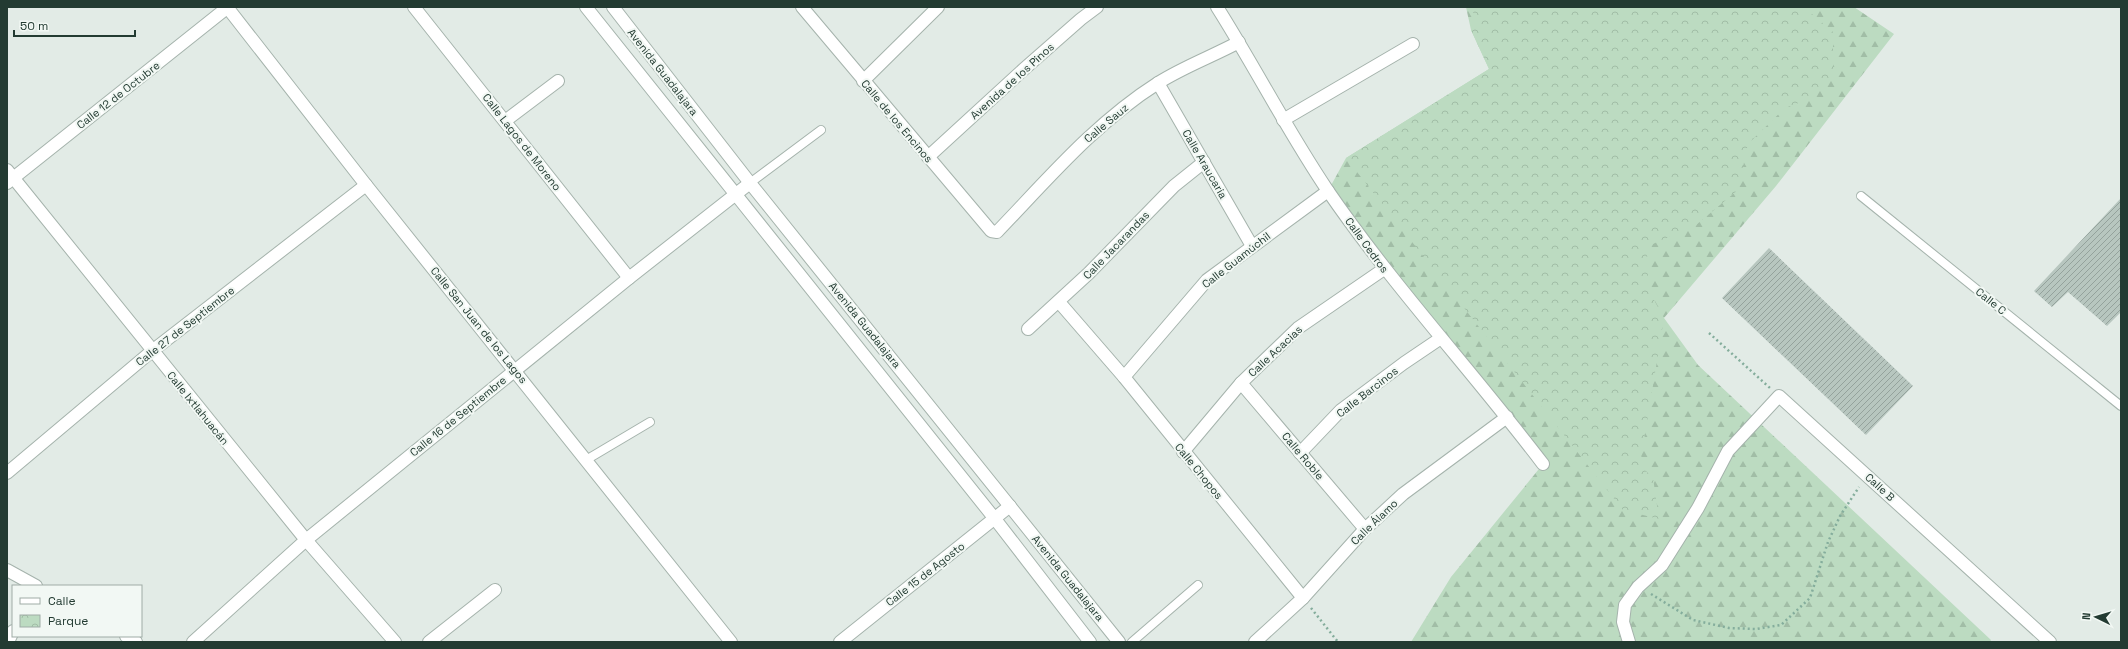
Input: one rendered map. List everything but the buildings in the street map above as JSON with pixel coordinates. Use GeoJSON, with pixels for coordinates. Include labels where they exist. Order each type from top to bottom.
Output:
{"type":"FeatureCollection","features":[{"type":"Feature","properties":{"kind":"street","name":"Calle 12 de Octubre"},"geometry":{"type":"LineString","coordinates":[[9,177],[228,7]]}},
{"type":"Feature","properties":{"kind":"street","name":"Calle San Juan de los Lagos"},"geometry":{"type":"LineString","coordinates":[[228,7],[366,185],[731,642]]}},
{"type":"Feature","properties":{"kind":"street","name":"Calle Lagos de Moreno"},"geometry":{"type":"LineString","coordinates":[[414,7],[629,278]]}},
{"type":"Feature","properties":{"kind":"street","name":"Avenida Guadalajara"},"geometry":{"type":"LineString","coordinates":[[586,7],[737,194],[828,312],[912,415],[1090,642]]}},
{"type":"Feature","properties":{"kind":"street","name":"Avenida Guadalajara"},"geometry":{"type":"LineString","coordinates":[[613,7],[750,183],[1119,642]]}},
{"type":"Feature","properties":{"kind":"street","name":"Calle de los Encinos"},"geometry":{"type":"LineString","coordinates":[[802,7],[991,232],[994,232]]}},
{"type":"Feature","properties":{"kind":"street","name":"Avenida de los Pinos"},"geometry":{"type":"LineString","coordinates":[[928,157],[1024,69],[1081,19],[1098,7]]}},
{"type":"Feature","properties":{"kind":"street","name":"Calle Cedros"},"geometry":{"type":"LineString","coordinates":[[1217,7],[1240,42],[1283,120],[1328,190],[1384,269],[1507,417],[1543,464]]}},
{"type":"Feature","properties":{"kind":"street"},"geometry":{"type":"LineString","coordinates":[[863,81],[930,10]]}},
{"type":"Feature","properties":{"kind":"street","name":"Calle Sauz"},"geometry":{"type":"LineString","coordinates":[[994,232],[997,232],[1090,135],[1158,83],[1240,42]]}},
{"type":"Feature","properties":{"kind":"street"},"geometry":{"type":"LineString","coordinates":[[1283,120],[1413,44]]}},
{"type":"Feature","properties":{"kind":"street"},"geometry":{"type":"LineString","coordinates":[[505,121],[558,81]]}},
{"type":"Feature","properties":{"kind":"street","name":"Calle Araucaria"},"geometry":{"type":"LineString","coordinates":[[1158,83],[1252,246]]}},
{"type":"Feature","properties":{"kind":"street","name":"Calle Jacarandas"},"geometry":{"type":"LineString","coordinates":[[1028,329],[1059,302],[1174,186],[1204,162]]}},
{"type":"Feature","properties":{"kind":"street","name":"Calle Ixtlahuacán"},"geometry":{"type":"LineString","coordinates":[[9,177],[306,540],[395,642]]}},
{"type":"Feature","properties":{"kind":"street","name":"Calle 16 de Septiembre"},"geometry":{"type":"LineString","coordinates":[[193,642],[306,540],[629,278],[750,183]]}},
{"type":"Feature","properties":{"kind":"street","name":"Calle 27 de Septiembre"},"geometry":{"type":"LineString","coordinates":[[7,473],[152,351],[366,185]]}},
{"type":"Feature","properties":{"kind":"street","name":"Calle Guamúchil"},"geometry":{"type":"LineString","coordinates":[[1124,377],[1207,280],[1328,190]]}},
{"type":"Feature","properties":{"kind":"street","name":"Calle Acacias"},"geometry":{"type":"LineString","coordinates":[[1183,452],[1241,383],[1298,328],[1384,269]]}},
{"type":"Feature","properties":{"kind":"street"},"geometry":{"type":"LineString","coordinates":[[828,312],[844,300]]}},
{"type":"Feature","properties":{"kind":"street","name":"Calle Chopos"},"geometry":{"type":"LineString","coordinates":[[1059,302],[1124,377],[1183,452],[1303,598]]}},
{"type":"Feature","properties":{"kind":"street","name":"Calle Barcinos"},"geometry":{"type":"LineString","coordinates":[[1300,453],[1340,410],[1441,338]]}},
{"type":"Feature","properties":{"kind":"street","name":"Calle Roble"},"geometry":{"type":"LineString","coordinates":[[1241,383],[1365,529]]}},
{"type":"Feature","properties":{"kind":"street"},"geometry":{"type":"LineString","coordinates":[[1628,642],[1622,622],[1625,605],[1638,587],[1662,565],[1698,508],[1728,451],[1779,396]]}},
{"type":"Feature","properties":{"kind":"street","name":"Calle B"},"geometry":{"type":"LineString","coordinates":[[1779,396],[2050,642]]}},
{"type":"Feature","properties":{"kind":"street"},"geometry":{"type":"LineString","coordinates":[[912,415],[927,403]]}},
{"type":"Feature","properties":{"kind":"street","name":"Calle Álamo"},"geometry":{"type":"LineString","coordinates":[[1255,642],[1303,598],[1365,529],[1422,478],[1507,417]]}},
{"type":"Feature","properties":{"kind":"street","name":"Calle 15 de Agosto"},"geometry":{"type":"LineString","coordinates":[[840,642],[1010,506]]}},
{"type":"Feature","properties":{"kind":"street"},"geometry":{"type":"LineString","coordinates":[[7,570],[34,585]]}},
{"type":"Feature","properties":{"kind":"street"},"geometry":{"type":"LineString","coordinates":[[429,642],[494,590]]}},
{"type":"Feature","properties":{"kind":"street"},"geometry":{"type":"LineString","coordinates":[[1076,623],[1094,611]]}},
{"type":"Feature","properties":{"kind":"lane"},"geometry":{"type":"LineString","coordinates":[[750,183],[821,130]]}},
{"type":"Feature","properties":{"kind":"lane","name":"Calle C"},"geometry":{"type":"LineString","coordinates":[[1861,196],[2121,406]]}},
{"type":"Feature","properties":{"kind":"lane"},"geometry":{"type":"LineString","coordinates":[[586,460],[650,422]]}},
{"type":"Feature","properties":{"kind":"lane"},"geometry":{"type":"LineString","coordinates":[[1132,642],[1198,585]]}},
{"type":"Feature","properties":{"kind":"path"},"geometry":{"type":"LineString","coordinates":[[1710,333],[1779,396]]}},
{"type":"Feature","properties":{"kind":"path"},"geometry":{"type":"LineString","coordinates":[[1638,587],[1694,620],[1729,628],[1756,629],[1781,625],[1810,598],[1828,542],[1840,516],[1866,475]]}},
{"type":"Feature","properties":{"kind":"path"},"geometry":{"type":"LineString","coordinates":[[1303,598],[1338,642]]}},
{"type":"Feature","properties":{"kind":"green space"},"geometry":{"type":"Polygon","coordinates":[[[1466,7],[1854,7],[1894,34],[1776,186],[1664,318],[1698,365],[1991,640],[1990,642],[1411,642],[1451,577],[1543,464],[1328,191],[1346,158],[1489,69],[1471,30],[1466,7]]]}},
{"type":"Feature","properties":{"kind":"green space"},"geometry":{"type":"Polygon","coordinates":[[[1474,7],[1804,7],[1833,32],[1833,78],[1804,101],[1785,108],[1748,144],[1738,190],[1696,225],[1646,247],[1649,291],[1664,318],[1640,465],[1653,478],[1659,519],[1623,510],[1346,158],[1489,69],[1471,30],[1474,7]]]}}]}
